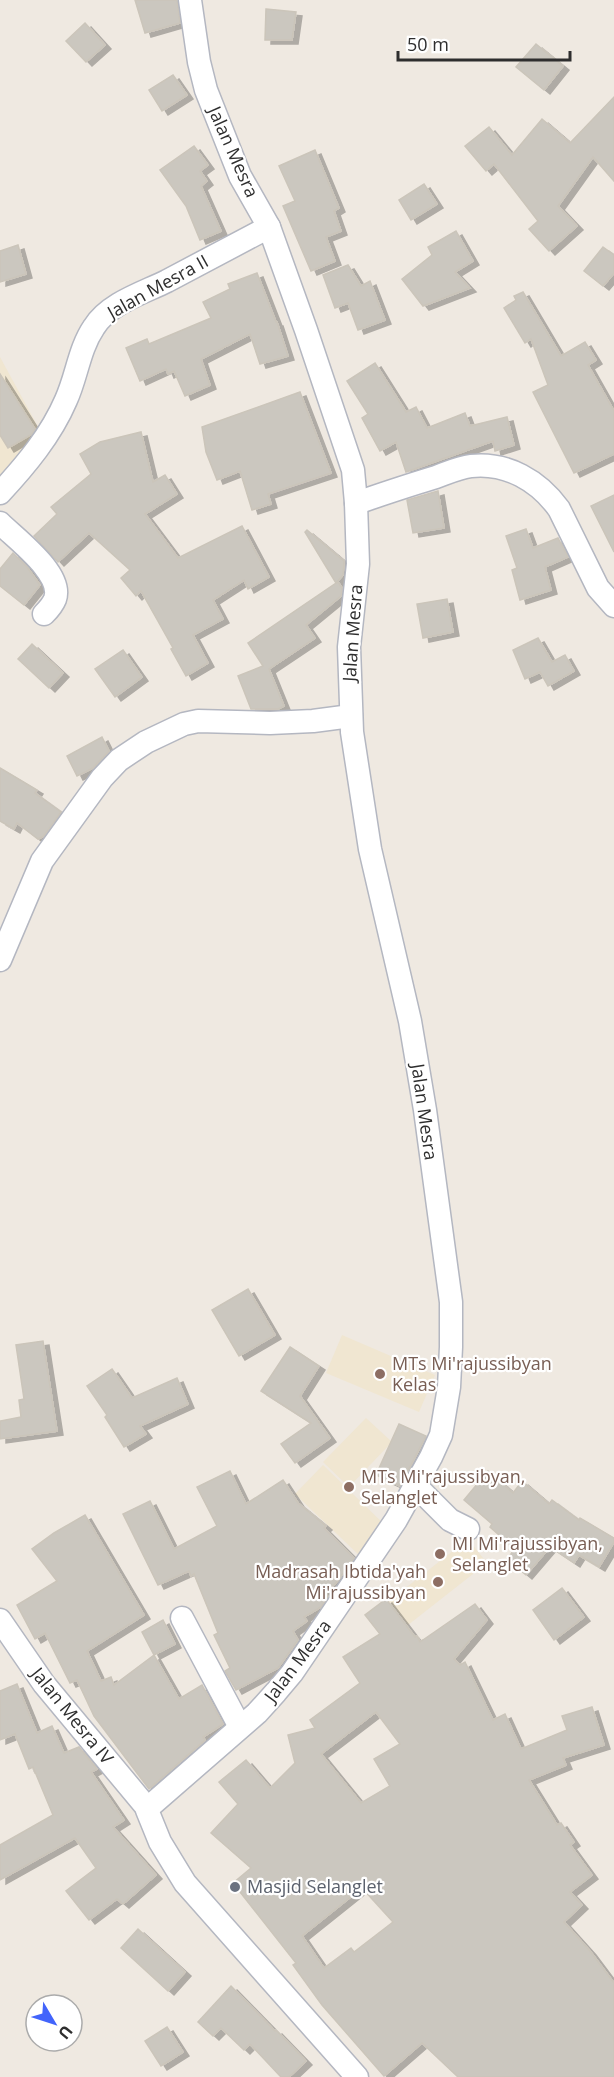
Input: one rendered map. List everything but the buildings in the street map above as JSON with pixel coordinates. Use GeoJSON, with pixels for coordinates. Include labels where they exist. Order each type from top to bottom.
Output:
{"type":"FeatureCollection","features":[{"type":"Feature","properties":{"kind":"street","name":"Jalan Mesra"},"geometry":{"type":"LineString","coordinates":[[148,1809],[257,1713],[292,1673],[396,1520],[441,1435],[449,1387],[451,1302],[414,1043],[370,849],[351,716],[349,646],[358,564],[353,470],[269,227],[240,176],[206,90],[199,62],[190,0]]}},
{"type":"Feature","properties":{"kind":"street","name":"Jalan Mesra II"},"geometry":{"type":"LineString","coordinates":[[0,493],[30,459],[52,426],[67,399],[87,340],[109,311],[269,227]]}},
{"type":"Feature","properties":{"kind":"street"},"geometry":{"type":"LineString","coordinates":[[356,503],[471,466],[515,472],[537,484],[552,500],[563,517],[598,588],[614,606]]}},
{"type":"Feature","properties":{"kind":"street"},"geometry":{"type":"LineString","coordinates":[[0,523],[46,567],[56,586],[55,599],[44,614]]}},
{"type":"Feature","properties":{"kind":"street"},"geometry":{"type":"LineString","coordinates":[[0,960],[42,861],[91,791],[119,760],[146,742],[184,724],[198,721],[270,723],[351,716]]}},
{"type":"Feature","properties":{"kind":"street"},"geometry":{"type":"LineString","coordinates":[[415,1485],[450,1520],[468,1529]]}},
{"type":"Feature","properties":{"kind":"street"},"geometry":{"type":"LineString","coordinates":[[182,1618],[240,1727]]}},
{"type":"Feature","properties":{"kind":"street","name":"Jalan Mesra IV"},"geometry":{"type":"LineString","coordinates":[[0,1620],[44,1684],[148,1809]]}},
{"type":"Feature","properties":{"kind":"street"},"geometry":{"type":"LineString","coordinates":[[148,1809],[160,1842],[184,1883],[357,2077]]}},
{"type":"Feature","properties":{"kind":"shaded area"},"geometry":{"type":"Polygon","coordinates":[[[0,357],[43,436],[0,485],[0,357]]]}},
{"type":"Feature","properties":{"kind":"shaded area","name":"MTs Mi'rajussibyan Kelas"},"geometry":{"type":"Polygon","coordinates":[[[342,1335],[435,1375],[419,1412],[326,1373],[342,1335]]]}},
{"type":"Feature","properties":{"kind":"shaded area","name":"MTs Mi'rajussibyan Kelas"},"geometry":{"type":"Polygon","coordinates":[[[366,1418],[392,1442],[349,1487],[323,1462],[366,1418]]]}},
{"type":"Feature","properties":{"kind":"shaded area"},"geometry":{"type":"Polygon","coordinates":[[[323,1465],[388,1528],[360,1556],[295,1494],[323,1465]]]}},
{"type":"Feature","properties":{"kind":"shaded area","name":"Madrasah Ibtida'yah Mi'rajussibyan"},"geometry":{"type":"Polygon","coordinates":[[[468,1539],[487,1563],[408,1625],[389,1601],[468,1539]]]}},
{"type":"Feature","properties":{"kind":"place","name":"MTs Mi'rajussibyan Kelas"},"geometry":{"type":"Point","coordinates":[380,1374]}},
{"type":"Feature","properties":{"kind":"place","name":"MTs Mi'rajussibyan, Selanglet"},"geometry":{"type":"Point","coordinates":[349,1487]}},
{"type":"Feature","properties":{"kind":"place","name":"MI Mi'rajussibyan, Selanglet"},"geometry":{"type":"Point","coordinates":[440,1554]}},
{"type":"Feature","properties":{"kind":"place","name":"Madrasah Ibtida'yah Mi'rajussibyan"},"geometry":{"type":"Point","coordinates":[438,1582]}},
{"type":"Feature","properties":{"kind":"place","name":"Masjid Selanglet"},"geometry":{"type":"Point","coordinates":[235,1887]}}]}
